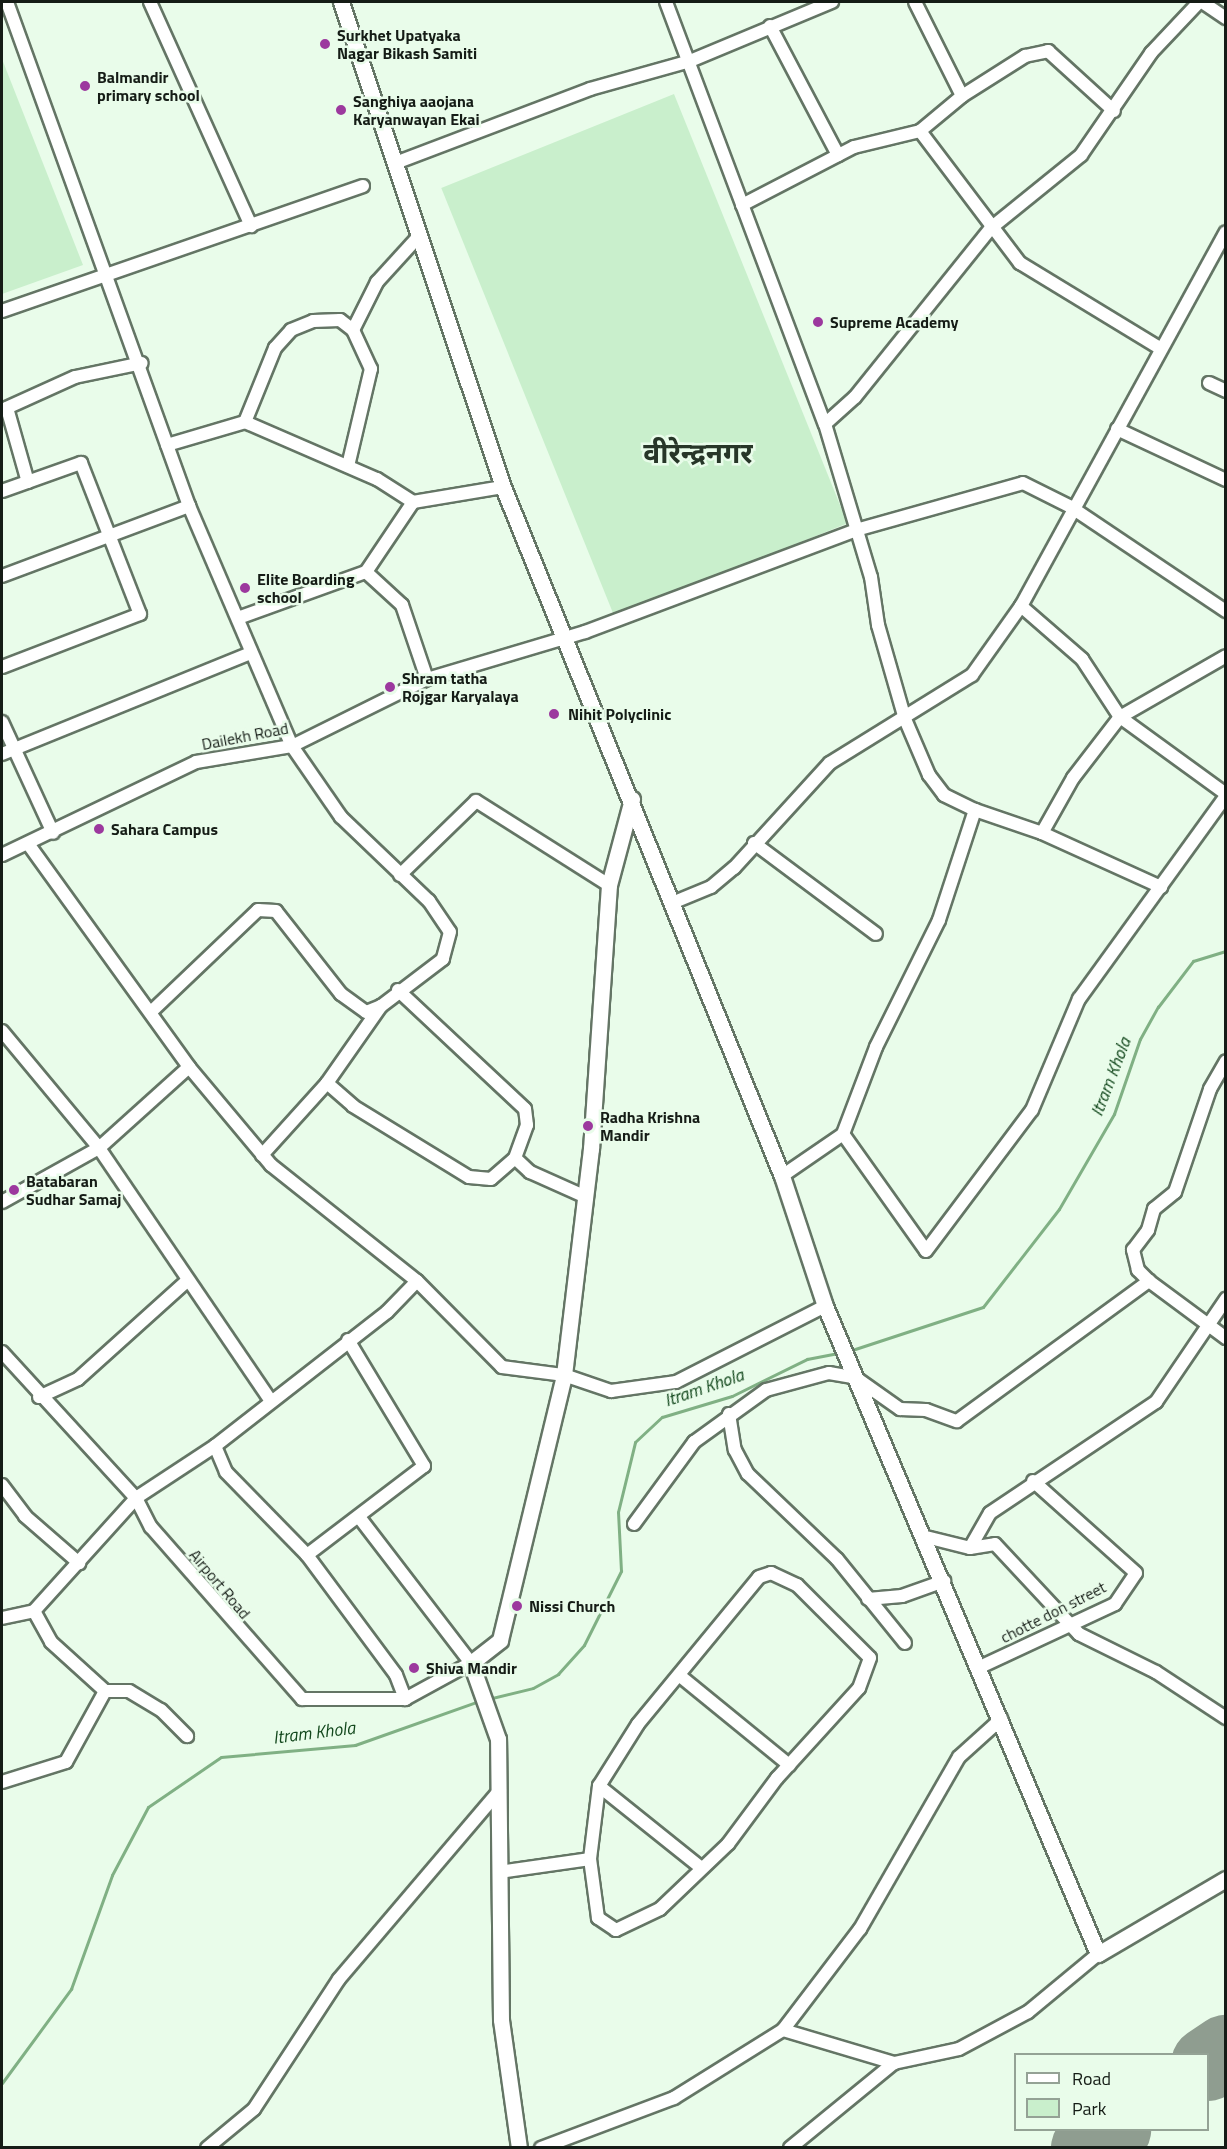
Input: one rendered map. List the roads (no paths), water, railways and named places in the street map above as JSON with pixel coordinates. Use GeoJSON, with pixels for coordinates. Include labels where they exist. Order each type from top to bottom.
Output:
{"type":"FeatureCollection","features":[{"type":"Feature","properties":{"kind":"street"},"geometry":{"type":"LineString","coordinates":[[7,2],[142,363],[167,445],[189,506],[292,746],[341,817],[400,876],[429,901],[450,932],[443,959],[398,990],[381,1006],[327,1083],[262,1155]]}},
{"type":"Feature","properties":{"kind":"street"},"geometry":{"type":"LineString","coordinates":[[150,2],[251,226]]}},
{"type":"Feature","properties":{"kind":"street"},"geometry":{"type":"LineString","coordinates":[[341,2],[398,162],[418,236],[503,487],[566,633],[782,1176],[825,1306],[926,1537],[1098,1954]]}},
{"type":"Feature","properties":{"kind":"street"},"geometry":{"type":"LineString","coordinates":[[666,2],[825,424],[856,530],[905,719],[944,795],[975,810],[1042,833],[1161,887]]}},
{"type":"Feature","properties":{"kind":"street"},"geometry":{"type":"LineString","coordinates":[[398,162],[590,89],[690,61],[770,26],[811,5],[832,2]]}},
{"type":"Feature","properties":{"kind":"street"},"geometry":{"type":"LineString","coordinates":[[915,2],[962,96]]}},
{"type":"Feature","properties":{"kind":"street"},"geometry":{"type":"LineString","coordinates":[[825,424],[855,397],[991,228],[1081,155],[1114,111],[1151,53],[1200,2],[1226,18]]}},
{"type":"Feature","properties":{"kind":"street"},"geometry":{"type":"LineString","coordinates":[[770,26],[838,155]]}},
{"type":"Feature","properties":{"kind":"street"},"geometry":{"type":"LineString","coordinates":[[742,205],[838,155],[885,136],[920,131],[962,96],[1025,56],[1048,51],[1114,111]]}},
{"type":"Feature","properties":{"kind":"street"},"geometry":{"type":"LineString","coordinates":[[920,131],[991,228],[1020,263],[1158,348]]}},
{"type":"Feature","properties":{"kind":"street"},"geometry":{"type":"LineString","coordinates":[[2,311],[109,278],[363,186]]}},
{"type":"Feature","properties":{"kind":"street"},"geometry":{"type":"LineString","coordinates":[[672,903],[711,886],[830,763],[905,719],[972,675],[1021,606],[1071,507],[1117,429],[1158,348],[1226,231]]}},
{"type":"Feature","properties":{"kind":"street"},"geometry":{"type":"LineString","coordinates":[[353,330],[377,282],[418,236]]}},
{"type":"Feature","properties":{"kind":"street"},"geometry":{"type":"LineString","coordinates":[[245,422],[275,348],[291,330],[313,321],[340,320],[353,330],[371,369],[348,466]]}},
{"type":"Feature","properties":{"kind":"street"},"geometry":{"type":"LineString","coordinates":[[28,482],[4,409],[75,377],[142,363]]}},
{"type":"Feature","properties":{"kind":"street"},"geometry":{"type":"LineString","coordinates":[[1209,383],[1226,391]]}},
{"type":"Feature","properties":{"kind":"street"},"geometry":{"type":"LineString","coordinates":[[167,445],[245,422],[348,466],[413,502],[503,487]]}},
{"type":"Feature","properties":{"kind":"street"},"geometry":{"type":"LineString","coordinates":[[1117,429],[1226,480]]}},
{"type":"Feature","properties":{"kind":"street"},"geometry":{"type":"LineString","coordinates":[[2,490],[81,463],[108,540],[140,614],[2,667]]}},
{"type":"Feature","properties":{"kind":"street","name":"Dailekh Road"},"geometry":{"type":"LineString","coordinates":[[2,855],[29,845],[196,762],[292,746],[427,679],[566,633],[585,632],[856,530],[1023,483],[1071,507],[1226,611]]}},
{"type":"Feature","properties":{"kind":"street"},"geometry":{"type":"LineString","coordinates":[[238,618],[366,572],[413,502]]}},
{"type":"Feature","properties":{"kind":"street"},"geometry":{"type":"LineString","coordinates":[[2,576],[108,540],[140,522],[189,506]]}},
{"type":"Feature","properties":{"kind":"street"},"geometry":{"type":"LineString","coordinates":[[366,572],[402,605],[427,679]]}},
{"type":"Feature","properties":{"kind":"street"},"geometry":{"type":"LineString","coordinates":[[843,1134],[926,1251],[1032,1110],[1079,999],[1226,795],[1120,717],[1082,659],[1021,606]]}},
{"type":"Feature","properties":{"kind":"street"},"geometry":{"type":"LineString","coordinates":[[7,752],[251,653]]}},
{"type":"Feature","properties":{"kind":"street"},"geometry":{"type":"LineString","coordinates":[[1042,833],[1073,778],[1120,717],[1226,656]]}},
{"type":"Feature","properties":{"kind":"street"},"geometry":{"type":"LineString","coordinates":[[2,722],[7,752],[53,833]]}},
{"type":"Feature","properties":{"kind":"street"},"geometry":{"type":"LineString","coordinates":[[471,1663],[500,1640],[510,1582],[550,1448],[564,1375],[604,1003],[609,885],[632,799]]}},
{"type":"Feature","properties":{"kind":"street"},"geometry":{"type":"LineString","coordinates":[[400,876],[476,801],[609,885]]}},
{"type":"Feature","properties":{"kind":"street"},"geometry":{"type":"LineString","coordinates":[[782,1176],[843,1134],[876,1047],[939,920],[975,810]]}},
{"type":"Feature","properties":{"kind":"street"},"geometry":{"type":"LineString","coordinates":[[753,843],[876,934]]}},
{"type":"Feature","properties":{"kind":"street"},"geometry":{"type":"LineString","coordinates":[[29,845],[153,1010],[189,1067],[262,1155],[417,1281],[502,1367],[564,1375],[611,1391],[676,1383],[825,1306]]}},
{"type":"Feature","properties":{"kind":"street"},"geometry":{"type":"LineString","coordinates":[[153,1010],[258,910],[276,911],[357,1008],[381,1006]]}},
{"type":"Feature","properties":{"kind":"street"},"geometry":{"type":"LineString","coordinates":[[327,1083],[353,1106],[469,1177],[491,1179],[515,1158],[528,1125],[525,1109],[398,990]]}},
{"type":"Feature","properties":{"kind":"street"},"geometry":{"type":"LineString","coordinates":[[2,1031],[99,1149],[271,1401]]}},
{"type":"Feature","properties":{"kind":"street"},"geometry":{"type":"LineString","coordinates":[[1226,1060],[1210,1089],[1175,1192],[1154,1209],[1148,1230],[1133,1250],[1138,1270],[1149,1281],[1226,1338]]}},
{"type":"Feature","properties":{"kind":"street"},"geometry":{"type":"LineString","coordinates":[[3,1197],[99,1149],[189,1067]]}},
{"type":"Feature","properties":{"kind":"street"},"geometry":{"type":"LineString","coordinates":[[515,1158],[530,1172],[584,1196]]}},
{"type":"Feature","properties":{"kind":"street"},"geometry":{"type":"LineString","coordinates":[[39,1396],[78,1379],[188,1280]]}},
{"type":"Feature","properties":{"kind":"street"},"geometry":{"type":"LineString","coordinates":[[2,1618],[34,1611],[136,1498],[214,1446],[348,1340],[417,1281]]}},
{"type":"Feature","properties":{"kind":"street"},"geometry":{"type":"LineString","coordinates":[[634,1524],[694,1442],[729,1414],[766,1390],[829,1373],[854,1374],[900,1409],[926,1410],[957,1422],[1149,1281]]}},
{"type":"Feature","properties":{"kind":"street"},"geometry":{"type":"LineString","coordinates":[[970,1548],[990,1513],[1033,1481],[1156,1402],[1211,1326],[1226,1299]]}},
{"type":"Feature","properties":{"kind":"street"},"geometry":{"type":"LineString","coordinates":[[307,1555],[424,1466],[348,1340]]}},
{"type":"Feature","properties":{"kind":"street","name":"Airport Road"},"geometry":{"type":"LineString","coordinates":[[2,1352],[39,1396],[136,1498],[174,1555],[302,1699],[405,1699],[471,1663]]}},
{"type":"Feature","properties":{"kind":"street"},"geometry":{"type":"LineString","coordinates":[[729,1414],[735,1450],[748,1474],[837,1559],[905,1643]]}},
{"type":"Feature","properties":{"kind":"street"},"geometry":{"type":"LineString","coordinates":[[214,1446],[226,1472],[307,1555],[396,1675],[405,1699]]}},
{"type":"Feature","properties":{"kind":"street","name":"chotte don street"},"geometry":{"type":"LineString","coordinates":[[980,1667],[1115,1604],[1136,1573],[1033,1481]]}},
{"type":"Feature","properties":{"kind":"street"},"geometry":{"type":"LineString","coordinates":[[2,1485],[25,1516],[79,1563]]}},
{"type":"Feature","properties":{"kind":"street"},"geometry":{"type":"LineString","coordinates":[[359,1517],[471,1663],[482,1686],[495,1724],[503,1788],[499,1872],[501,2019],[519,2148]]}},
{"type":"Feature","properties":{"kind":"street"},"geometry":{"type":"LineString","coordinates":[[926,1537],[970,1548],[995,1544],[1069,1626],[1156,1672],[1226,1718]]}},
{"type":"Feature","properties":{"kind":"street"},"geometry":{"type":"LineString","coordinates":[[771,1573],[797,1585],[870,1658],[859,1688],[789,1765],[728,1844],[700,1867],[660,1909],[616,1930],[598,1918],[590,1859],[598,1786],[638,1724],[680,1676],[759,1577],[771,1573]]}},
{"type":"Feature","properties":{"kind":"street"},"geometry":{"type":"LineString","coordinates":[[868,1599],[902,1596],[944,1581]]}},
{"type":"Feature","properties":{"kind":"street"},"geometry":{"type":"LineString","coordinates":[[34,1611],[51,1642],[105,1691],[129,1691],[161,1710],[187,1736]]}},
{"type":"Feature","properties":{"kind":"street"},"geometry":{"type":"LineString","coordinates":[[680,1676],[789,1765]]}},
{"type":"Feature","properties":{"kind":"street"},"geometry":{"type":"LineString","coordinates":[[2,1782],[66,1762],[105,1691]]}},
{"type":"Feature","properties":{"kind":"street"},"geometry":{"type":"LineString","coordinates":[[541,2148],[674,2098],[783,2030],[860,1929],[959,1757],[1001,1719]]}},
{"type":"Feature","properties":{"kind":"street"},"geometry":{"type":"LineString","coordinates":[[598,1786],[700,1867]]}},
{"type":"Feature","properties":{"kind":"street"},"geometry":{"type":"LineString","coordinates":[[207,2148],[254,2109],[339,1979],[503,1788]]}},
{"type":"Feature","properties":{"kind":"street"},"geometry":{"type":"LineString","coordinates":[[499,1872],[590,1859]]}},
{"type":"Feature","properties":{"kind":"street"},"geometry":{"type":"LineString","coordinates":[[790,2148],[894,2063],[958,2049],[1018,2018],[1098,1954],[1226,1879]]}},
{"type":"Feature","properties":{"kind":"street"},"geometry":{"type":"LineString","coordinates":[[783,2030],[894,2063]]}},
{"type":"Feature","properties":{"kind":"waterway","name":"Itram Khola"},"geometry":{"type":"LineString","coordinates":[[849,1351],[983,1307],[1059,1209],[1114,1114],[1140,1039],[1158,1007],[1193,961],[1226,951]]}},
{"type":"Feature","properties":{"kind":"waterway","name":"Itram Khola"},"geometry":{"type":"LineString","coordinates":[[488,1699],[533,1688],[558,1674],[584,1645],[621,1571],[618,1512],[635,1442],[662,1417],[732,1396],[807,1359],[839,1353]]}},
{"type":"Feature","properties":{"kind":"waterway","name":"Itram Khola"},"geometry":{"type":"LineString","coordinates":[[2,2083],[71,1989],[112,1875],[148,1807],[221,1757],[355,1745],[479,1701]]}},
{"type":"Feature","properties":{"kind":"place","name":"Surkhet Upatyaka Nagar Bikash Samiti"},"geometry":{"type":"Point","coordinates":[325,44]}},
{"type":"Feature","properties":{"kind":"place","name":"Balmandir primary school"},"geometry":{"type":"Point","coordinates":[85,86]}},
{"type":"Feature","properties":{"kind":"place","name":"Sanghiya aaojana Karyanwayan Ekai"},"geometry":{"type":"Point","coordinates":[341,110]}},
{"type":"Feature","properties":{"kind":"place","name":"Supreme Academy"},"geometry":{"type":"Point","coordinates":[818,322]}},
{"type":"Feature","properties":{"kind":"place","name":"Elite Boarding school"},"geometry":{"type":"Point","coordinates":[245,588]}},
{"type":"Feature","properties":{"kind":"place","name":"Shram tatha Rojgar Karyalaya"},"geometry":{"type":"Point","coordinates":[390,687]}},
{"type":"Feature","properties":{"kind":"place","name":"Nihit Polyclinic"},"geometry":{"type":"Point","coordinates":[554,714]}},
{"type":"Feature","properties":{"kind":"place","name":"Sahara Campus"},"geometry":{"type":"Point","coordinates":[99,829]}},
{"type":"Feature","properties":{"kind":"place","name":"Radha Krishna Mandir"},"geometry":{"type":"Point","coordinates":[588,1126]}},
{"type":"Feature","properties":{"kind":"place","name":"Batabaran Sudhar Samaj"},"geometry":{"type":"Point","coordinates":[14,1190]}},
{"type":"Feature","properties":{"kind":"place","name":"Nissi Church"},"geometry":{"type":"Point","coordinates":[517,1606]}},
{"type":"Feature","properties":{"kind":"place","name":"Shiva Mandir"},"geometry":{"type":"Point","coordinates":[414,1668]}},
{"type":"Feature","properties":{"kind":"district","name":"वीरेन्द्रनगर"},"geometry":{"type":"Point","coordinates":[698,453]}}]}
